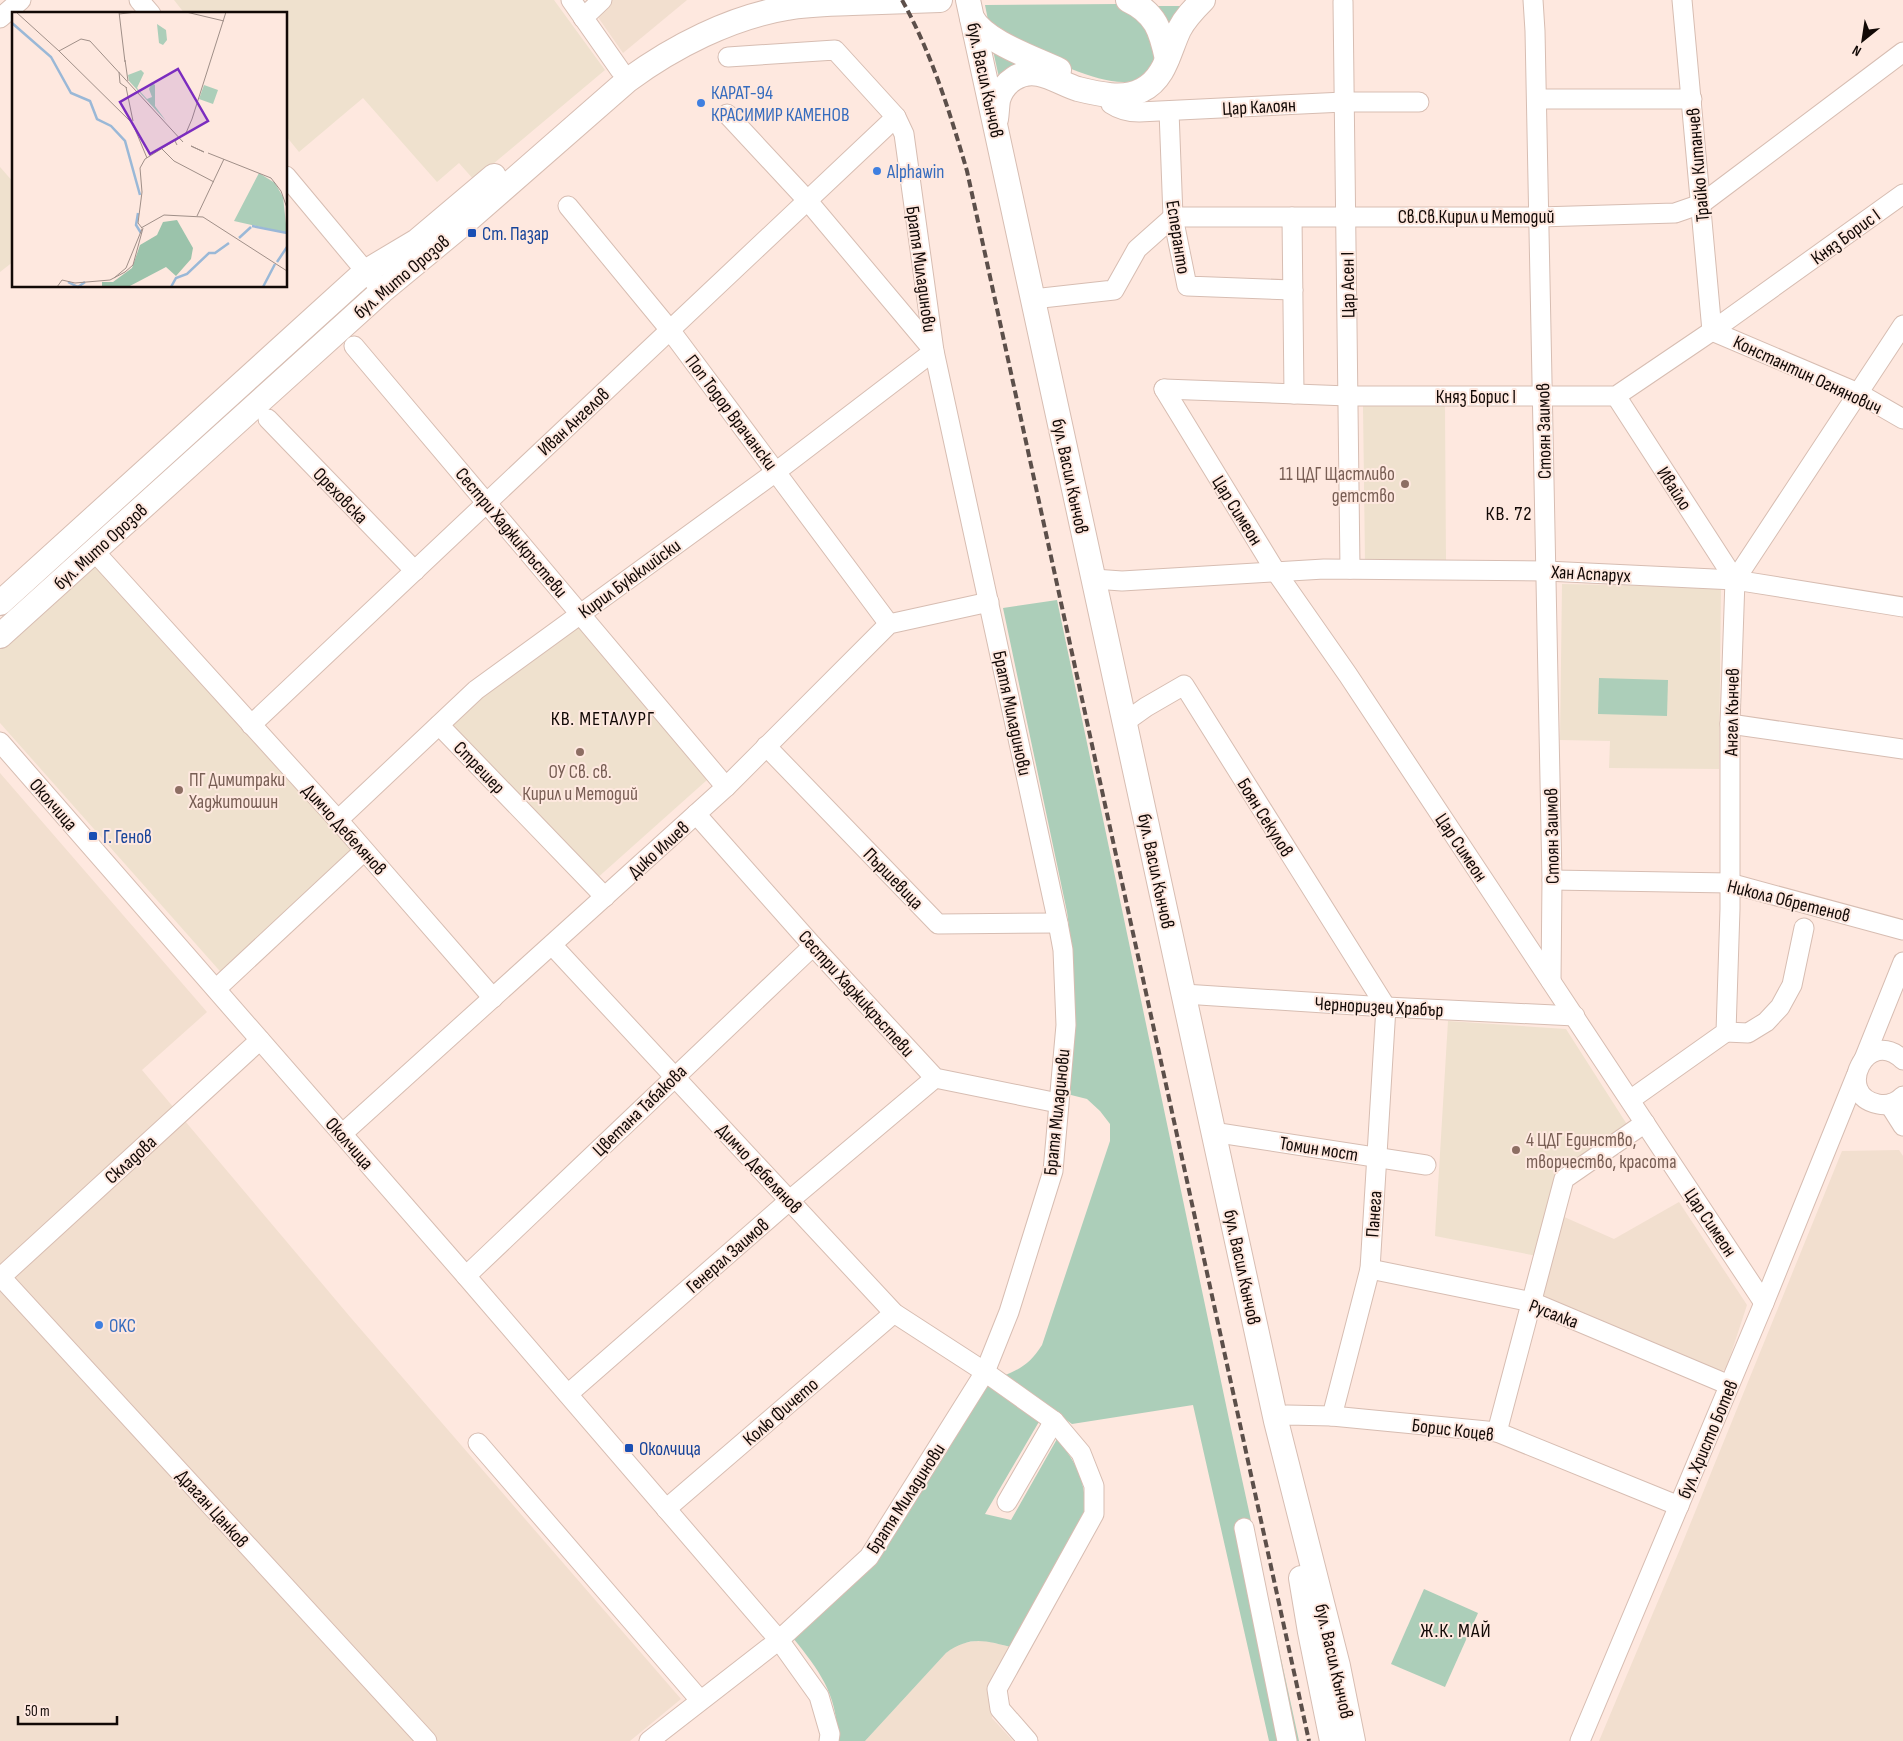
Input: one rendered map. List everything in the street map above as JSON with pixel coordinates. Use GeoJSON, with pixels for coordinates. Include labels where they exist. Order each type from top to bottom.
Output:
{"type":"FeatureCollection","features":[{"type":"Feature","properties":{"kind":"main road","name":"бул. Мито Орозов"},"geometry":{"type":"LineString","coordinates":[[0,603],[365,272],[416,241],[620,70],[689,27],[713,16],[760,0]]}},
{"type":"Feature","properties":{"kind":"main road","name":"бул. Мито Орозов"},"geometry":{"type":"LineString","coordinates":[[0,636],[382,291],[469,220],[628,80],[667,52],[736,23],[786,8],[813,5],[940,0]]}},
{"type":"Feature","properties":{"kind":"main road"},"geometry":{"type":"LineString","coordinates":[[1128,0],[1142,7],[1155,22],[1162,37],[1167,59]]}},
{"type":"Feature","properties":{"kind":"main road"},"geometry":{"type":"LineString","coordinates":[[996,126],[998,100],[1002,91],[1012,80],[1023,74],[1038,74],[1079,89],[1108,94],[1133,94],[1148,87],[1160,74],[1184,21],[1203,0]]}},
{"type":"Feature","properties":{"kind":"main road"},"geometry":{"type":"LineString","coordinates":[[970,9],[980,29],[993,38],[1108,94]]}},
{"type":"Feature","properties":{"kind":"main road","name":"бул. Васил Кънчов"},"geometry":{"type":"LineString","coordinates":[[970,9],[1276,1423],[1338,1666],[1353,1741]]}},
{"type":"Feature","properties":{"kind":"main road"},"geometry":{"type":"LineString","coordinates":[[1276,1423],[1310,1632],[1332,1741]]}},
{"type":"Feature","properties":{"kind":"street"},"geometry":{"type":"LineString","coordinates":[[0,18],[21,0]]}},
{"type":"Feature","properties":{"kind":"street"},"geometry":{"type":"LineString","coordinates":[[139,0],[149,12]]}},
{"type":"Feature","properties":{"kind":"street"},"geometry":{"type":"LineString","coordinates":[[571,0],[620,70]]}},
{"type":"Feature","properties":{"kind":"street"},"geometry":{"type":"LineString","coordinates":[[583,18],[602,0]]}},
{"type":"Feature","properties":{"kind":"street","name":"Стоян Заимов"},"geometry":{"type":"LineString","coordinates":[[1534,0],[1552,880],[1551,981]]}},
{"type":"Feature","properties":{"kind":"street","name":"Трайко Китанчев"},"geometry":{"type":"LineString","coordinates":[[1682,0],[1712,330]]}},
{"type":"Feature","properties":{"kind":"street","name":"Цар Асен I"},"geometry":{"type":"LineString","coordinates":[[1343,2],[1350,569]]}},
{"type":"Feature","properties":{"kind":"street","name":"Братя Миладинови"},"geometry":{"type":"LineString","coordinates":[[649,1741],[779,1640],[869,1557],[985,1372],[1009,1312],[1053,1171],[1066,1025],[1065,982],[1058,923],[934,351],[904,134],[896,117],[835,50],[728,57]]}},
{"type":"Feature","properties":{"kind":"street","name":"Св.Св.Кирил и Методий"},"geometry":{"type":"LineString","coordinates":[[1173,218],[1346,216],[1539,217],[1675,213],[1700,204],[1903,52]]}},
{"type":"Feature","properties":{"kind":"street","name":"Цар Калоян"},"geometry":{"type":"LineString","coordinates":[[1108,94],[1111,104],[1125,111],[1168,111],[1344,102],[1419,102]]}},
{"type":"Feature","properties":{"kind":"street"},"geometry":{"type":"LineString","coordinates":[[1537,99],[1692,99]]}},
{"type":"Feature","properties":{"kind":"street","name":"Есперанто"},"geometry":{"type":"LineString","coordinates":[[1168,111],[1173,218],[1187,286],[1293,290]]}},
{"type":"Feature","properties":{"kind":"street","name":"Братя Миладинови"},"geometry":{"type":"LineString","coordinates":[[727,114],[807,200],[934,351]]}},
{"type":"Feature","properties":{"kind":"street","name":"Иван Ангелов"},"geometry":{"type":"LineString","coordinates":[[251,725],[896,117]]}},
{"type":"Feature","properties":{"kind":"street"},"geometry":{"type":"LineString","coordinates":[[288,178],[382,291]]}},
{"type":"Feature","properties":{"kind":"street","name":"Княз Борис I"},"geometry":{"type":"LineString","coordinates":[[1164,389],[1348,396],[1616,396],[1903,194]]}},
{"type":"Feature","properties":{"kind":"street","name":"Поп Тодор Врачански"},"geometry":{"type":"LineString","coordinates":[[568,206],[670,330],[777,471],[889,624]]}},
{"type":"Feature","properties":{"kind":"street"},"geometry":{"type":"LineString","coordinates":[[1292,217],[1294,394]]}},
{"type":"Feature","properties":{"kind":"street"},"geometry":{"type":"LineString","coordinates":[[1033,299],[1114,290],[1137,249],[1173,218]]}},
{"type":"Feature","properties":{"kind":"street"},"geometry":{"type":"LineString","coordinates":[[1735,580],[1903,325]]}},
{"type":"Feature","properties":{"kind":"street","name":"Константин Огнянович"},"geometry":{"type":"LineString","coordinates":[[1712,330],[1858,393],[1903,419]]}},
{"type":"Feature","properties":{"kind":"street","name":"Сестри Хаджикръстеви"},"geometry":{"type":"LineString","coordinates":[[354,346],[726,787]]}},
{"type":"Feature","properties":{"kind":"street","name":"Кирил Буюклийски"},"geometry":{"type":"LineString","coordinates":[[338,820],[476,690],[777,471],[934,351]]}},
{"type":"Feature","properties":{"kind":"street","name":"Цар Симеон"},"geometry":{"type":"LineString","coordinates":[[1164,389],[1276,572],[1348,675],[1764,1303]]}},
{"type":"Feature","properties":{"kind":"street","name":"Ивайло"},"geometry":{"type":"LineString","coordinates":[[1616,396],[1735,580]]}},
{"type":"Feature","properties":{"kind":"street","name":"Ореховска"},"geometry":{"type":"LineString","coordinates":[[268,418],[415,571]]}},
{"type":"Feature","properties":{"kind":"street","name":"Димчо Дебелянов"},"geometry":{"type":"LineString","coordinates":[[94,551],[338,820],[493,998]]}},
{"type":"Feature","properties":{"kind":"street","name":"Хан Аспарух"},"geometry":{"type":"LineString","coordinates":[[1094,580],[1350,569],[1546,571],[1735,580],[1903,607]]}},
{"type":"Feature","properties":{"kind":"street","name":"Ангел Кънчев"},"geometry":{"type":"LineString","coordinates":[[1726,1032],[1730,883],[1730,724],[1735,580]]}},
{"type":"Feature","properties":{"kind":"street"},"geometry":{"type":"LineString","coordinates":[[889,624],[989,602]]}},
{"type":"Feature","properties":{"kind":"street","name":"Дико Илиев"},"geometry":{"type":"LineString","coordinates":[[342,1134],[726,787],[889,624]]}},
{"type":"Feature","properties":{"kind":"street","name":"Боян Секулов"},"geometry":{"type":"LineString","coordinates":[[1125,722],[1146,707],[1184,685],[1386,1007]]}},
{"type":"Feature","properties":{"kind":"street"},"geometry":{"type":"LineString","coordinates":[[1730,724],[1903,749]]}},
{"type":"Feature","properties":{"kind":"street","name":"Стрешер"},"geometry":{"type":"LineString","coordinates":[[439,725],[605,897]]}},
{"type":"Feature","properties":{"kind":"street","name":"Околчица"},"geometry":{"type":"LineString","coordinates":[[0,742],[466,1276],[779,1640],[819,1696],[830,1734],[829,1741]]}},
{"type":"Feature","properties":{"kind":"street","name":"Пършевица"},"geometry":{"type":"LineString","coordinates":[[766,746],[938,924],[1058,923]]}},
{"type":"Feature","properties":{"kind":"street","name":"Сестри Хаджикръстеви"},"geometry":{"type":"LineString","coordinates":[[696,814],[813,946],[935,1078]]}},
{"type":"Feature","properties":{"kind":"street"},"geometry":{"type":"LineString","coordinates":[[216,990],[364,851]]}},
{"type":"Feature","properties":{"kind":"street","name":"Никола Обретенов"},"geometry":{"type":"LineString","coordinates":[[1552,880],[1730,883],[1903,930]]}},
{"type":"Feature","properties":{"kind":"street"},"geometry":{"type":"LineString","coordinates":[[1630,1100],[1726,1032],[1748,1032],[1766,1022],[1780,1007],[1792,985],[1804,928]]}},
{"type":"Feature","properties":{"kind":"street","name":"Димчо Дебелянов"},"geometry":{"type":"LineString","coordinates":[[552,944],[894,1313],[985,1372],[1054,1421],[1082,1453],[1094,1486],[1094,1514],[998,1689],[1000,1709],[1028,1741]]}},
{"type":"Feature","properties":{"kind":"street","name":"Цветана Табакова"},"geometry":{"type":"LineString","coordinates":[[466,1276],[674,1076],[813,946]]}},
{"type":"Feature","properties":{"kind":"street","name":"бул. Христо Ботев"},"geometry":{"type":"LineString","coordinates":[[1580,1741],[1764,1303],[1903,962]]}},
{"type":"Feature","properties":{"kind":"street","name":"Черноризец Храбър"},"geometry":{"type":"LineString","coordinates":[[1184,994],[1386,1007],[1574,1016]]}},
{"type":"Feature","properties":{"kind":"street","name":"Панега"},"geometry":{"type":"LineString","coordinates":[[1332,1416],[1370,1269],[1386,1007]]}},
{"type":"Feature","properties":{"kind":"street","name":"Складова"},"geometry":{"type":"LineString","coordinates":[[0,1277],[260,1040]]}},
{"type":"Feature","properties":{"kind":"street"},"geometry":{"type":"LineString","coordinates":[[1903,1060],[1894,1053],[1874,1052],[1860,1068],[1857,1084],[1865,1098],[1888,1101],[1903,1126]]}},
{"type":"Feature","properties":{"kind":"street"},"geometry":{"type":"LineString","coordinates":[[935,1078],[1058,1103]]}},
{"type":"Feature","properties":{"kind":"street","name":"Генерал Заимов"},"geometry":{"type":"LineString","coordinates":[[568,1394],[790,1200],[935,1078]]}},
{"type":"Feature","properties":{"kind":"street","name":"бул. Христо Ботев"},"geometry":{"type":"LineString","coordinates":[[1833,1136],[1854,1109],[1888,1101]]}},
{"type":"Feature","properties":{"kind":"street"},"geometry":{"type":"LineString","coordinates":[[1497,1432],[1564,1178],[1645,1123]]}},
{"type":"Feature","properties":{"kind":"street","name":"Томин мост"},"geometry":{"type":"LineString","coordinates":[[1213,1129],[1219,1133],[1426,1166]]}},
{"type":"Feature","properties":{"kind":"street","name":"Русалка"},"geometry":{"type":"LineString","coordinates":[[1370,1269],[1532,1302],[1729,1385]]}},
{"type":"Feature","properties":{"kind":"street","name":"Драган Цанков"},"geometry":{"type":"LineString","coordinates":[[0,1277],[427,1741]]}},
{"type":"Feature","properties":{"kind":"street","name":"Колю Фичето"},"geometry":{"type":"LineString","coordinates":[[666,1508],[894,1313]]}},
{"type":"Feature","properties":{"kind":"street","name":"Борис Коцев"},"geometry":{"type":"LineString","coordinates":[[1276,1423],[1287,1415],[1332,1416],[1497,1432],[1679,1506]]}},
{"type":"Feature","properties":{"kind":"street"},"geometry":{"type":"LineString","coordinates":[[1007,1502],[1054,1421]]}},
{"type":"Feature","properties":{"kind":"street"},"geometry":{"type":"LineString","coordinates":[[478,1443],[700,1700]]}},
{"type":"Feature","properties":{"kind":"street"},"geometry":{"type":"LineString","coordinates":[[1244,1528],[1287,1741]]}},
{"type":"Feature","properties":{"kind":"shaded area"},"geometry":{"type":"Polygon","coordinates":[[[174,0],[554,0],[605,70],[474,180],[459,163],[437,182],[363,98],[299,152],[288,138],[288,12],[183,12],[174,0]]]}},
{"type":"Feature","properties":{"kind":"shaded area"},"geometry":{"type":"Polygon","coordinates":[[[586,0],[687,0],[623,53],[586,0]]]}},
{"type":"Feature","properties":{"kind":"shaded area"},"geometry":{"type":"Polygon","coordinates":[[[0,167],[12,181],[12,263],[0,272],[0,167]]]}},
{"type":"Feature","properties":{"kind":"shaded area","name":"11 ЦДГ Щастливо детство"},"geometry":{"type":"Polygon","coordinates":[[[1363,406],[1445,406],[1446,563],[1365,562],[1363,406]]]}},
{"type":"Feature","properties":{"kind":"shaded area","name":"ПГ Димитраки Хаджитошин"},"geometry":{"type":"Polygon","coordinates":[[[94,560],[359,857],[226,978],[0,723],[0,645],[94,560]]]}},
{"type":"Feature","properties":{"kind":"shaded area"},"geometry":{"type":"Polygon","coordinates":[[[1562,584],[1721,587],[1719,769],[1609,768],[1610,741],[1560,740],[1562,584]]]}},
{"type":"Feature","properties":{"kind":"shaded area","name":"ОУ Св. св. Кирил и Методий"},"geometry":{"type":"Polygon","coordinates":[[[576,623],[707,780],[595,880],[449,724],[485,693],[576,623]]]}},
{"type":"Feature","properties":{"kind":"shaded area"},"geometry":{"type":"Polygon","coordinates":[[[0,773],[207,1012],[142,1070],[351,1318],[681,1699],[630,1741],[0,1741],[0,773]]]}},
{"type":"Feature","properties":{"kind":"shaded area","name":"4 ЦДГ Единство, творчество, красота"},"geometry":{"type":"Polygon","coordinates":[[[1448,1021],[1566,1029],[1628,1126],[1557,1174],[1537,1256],[1435,1236],[1448,1021]]]}},
{"type":"Feature","properties":{"kind":"shaded area"},"geometry":{"type":"Polygon","coordinates":[[[1899,1150],[1903,1156],[1903,1741],[1599,1741],[1680,1549],[1842,1151],[1899,1150]]]}},
{"type":"Feature","properties":{"kind":"shaded area"},"geometry":{"type":"Polygon","coordinates":[[[1679,1202],[1747,1305],[1726,1369],[1718,1373],[1540,1298],[1562,1216],[1614,1239],[1679,1202]]]}},
{"type":"Feature","properties":{"kind":"shaded area"},"geometry":{"type":"Polygon","coordinates":[[[983,1640],[1014,1648],[991,1687],[992,1718],[1013,1741],[865,1741],[946,1653],[958,1644],[983,1640]]]}},
{"type":"Feature","properties":{"kind":"green space"},"geometry":{"type":"Polygon","coordinates":[[[1119,4],[1128,6],[1158,44],[1156,54],[1147,73],[1138,79],[1124,82],[1106,80],[1064,66],[990,30],[985,5],[1119,4]]]}},
{"type":"Feature","properties":{"kind":"green space"},"geometry":{"type":"Polygon","coordinates":[[[1149,6],[1188,6],[1168,38],[1149,6]]]}},
{"type":"Feature","properties":{"kind":"green space"},"geometry":{"type":"Polygon","coordinates":[[[992,46],[1077,83],[1000,82],[992,46]]]}},
{"type":"Feature","properties":{"kind":"green space"},"geometry":{"type":"Polygon","coordinates":[[[1057,600],[1230,1424],[1299,1741],[1269,1741],[1193,1405],[1072,1424],[1003,1376],[1026,1364],[1042,1345],[1110,1141],[1110,1124],[1100,1111],[1087,1099],[1067,1094],[1072,950],[1067,912],[1003,608],[1057,600]]]}},
{"type":"Feature","properties":{"kind":"green space"},"geometry":{"type":"Polygon","coordinates":[[[1599,678],[1668,680],[1667,716],[1598,714],[1599,678]]]}},
{"type":"Feature","properties":{"kind":"green space"},"geometry":{"type":"Polygon","coordinates":[[[989,1384],[1040,1420],[985,1514],[1011,1520],[1057,1439],[1071,1457],[1080,1475],[1083,1484],[1085,1517],[1014,1648],[979,1641],[955,1647],[946,1653],[865,1741],[837,1741],[835,1711],[826,1685],[812,1662],[793,1638],[880,1555],[989,1384]]]}},
{"type":"Feature","properties":{"kind":"green space"},"geometry":{"type":"Polygon","coordinates":[[[1424,1589],[1478,1613],[1445,1687],[1391,1664],[1424,1589]]]}},
{"type":"Feature","properties":{"kind":"railway"},"geometry":{"type":"LineString","coordinates":[[902,0],[913,20],[931,63],[947,106],[967,171],[1309,1741]]}},
{"type":"Feature","properties":{"kind":"place","name":"КАРАТ-94 КРАСИМИР КАМЕНОВ"},"geometry":{"type":"Point","coordinates":[701,103]}},
{"type":"Feature","properties":{"kind":"place","name":"Alphawin"},"geometry":{"type":"Point","coordinates":[877,171]}},
{"type":"Feature","properties":{"kind":"place","name":"Ст. Пазар"},"geometry":{"type":"Point","coordinates":[472,233]}},
{"type":"Feature","properties":{"kind":"place","name":"11 ЦДГ Щастливо детство"},"geometry":{"type":"Point","coordinates":[1405,484]}},
{"type":"Feature","properties":{"kind":"place","name":"ОУ Св. св. Кирил и Методий"},"geometry":{"type":"Point","coordinates":[580,752]}},
{"type":"Feature","properties":{"kind":"place","name":"ПГ Димитраки Хаджитошин"},"geometry":{"type":"Point","coordinates":[179,790]}},
{"type":"Feature","properties":{"kind":"place","name":"Г. Генов"},"geometry":{"type":"Point","coordinates":[93,836]}},
{"type":"Feature","properties":{"kind":"place","name":"4 ЦДГ Единство, творчество, красота"},"geometry":{"type":"Point","coordinates":[1516,1150]}},
{"type":"Feature","properties":{"kind":"place","name":"OKC"},"geometry":{"type":"Point","coordinates":[99,1325]}},
{"type":"Feature","properties":{"kind":"place","name":"Околчица"},"geometry":{"type":"Point","coordinates":[629,1448]}},
{"type":"Feature","properties":{"kind":"district","name":"КВ. 72"},"geometry":{"type":"Point","coordinates":[1509,513]}},
{"type":"Feature","properties":{"kind":"district","name":"КВ. МЕТАЛУРГ"},"geometry":{"type":"Point","coordinates":[603,718]}},
{"type":"Feature","properties":{"kind":"district","name":"Ж.К. МАЙ"},"geometry":{"type":"Point","coordinates":[1456,1630]}}]}
